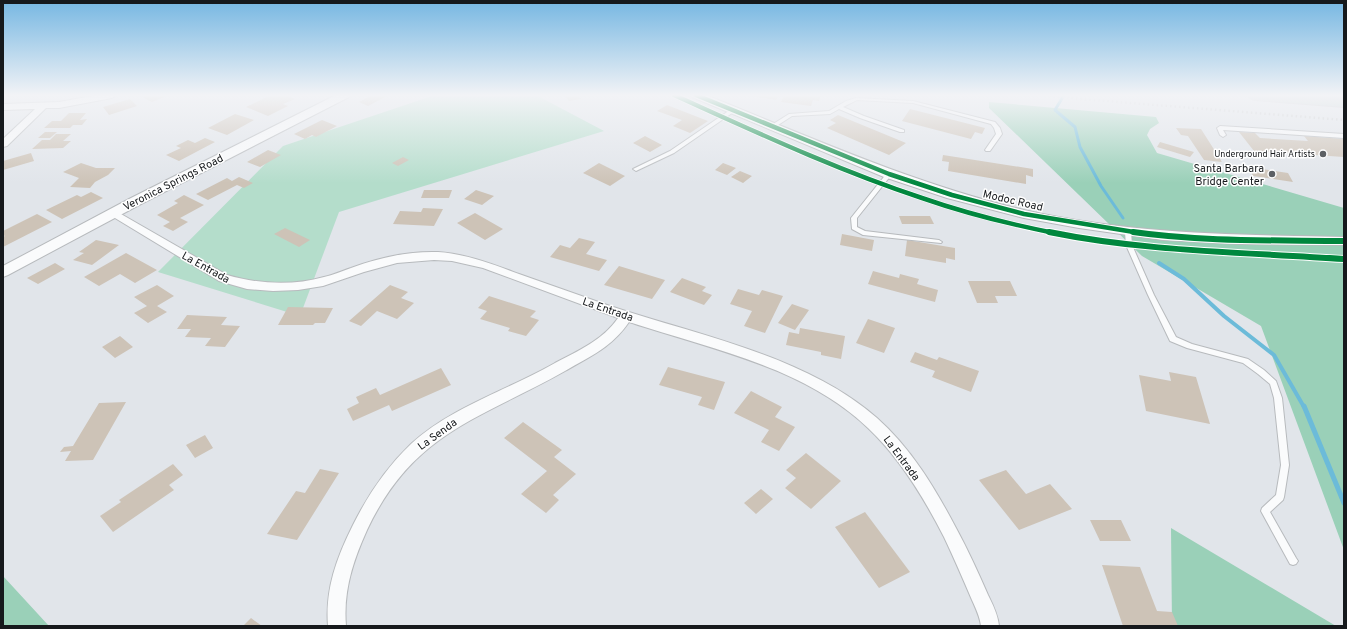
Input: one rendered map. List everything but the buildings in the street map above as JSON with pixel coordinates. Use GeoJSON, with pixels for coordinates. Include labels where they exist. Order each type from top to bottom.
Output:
{"type":"FeatureCollection","features":[{"type":"Feature","properties":{"kind":"street"},"geometry":{"type":"LineString","coordinates":[[3,144],[24,124]]}},
{"type":"Feature","properties":{"kind":"street","name":"Veronica Springs Road"},"geometry":{"type":"LineString","coordinates":[[3,272],[114,213],[288,124]]}},
{"type":"Feature","properties":{"kind":"street","name":"Modoc Road"},"geometry":{"type":"LineString","coordinates":[[768,124],[889,174],[952,195],[995,207],[1079,224],[1163,236],[1217,239],[1344,241]]}},
{"type":"Feature","properties":{"kind":"street","name":"La Entrada"},"geometry":{"type":"LineString","coordinates":[[114,213],[223,278],[236,283],[260,287],[295,286],[323,282],[366,267],[409,257],[445,256],[477,262],[506,274],[719,346],[802,376],[827,388],[872,422],[892,443],[912,469],[941,514],[967,565],[990,626]]}},
{"type":"Feature","properties":{"kind":"street","name":"La Senda"},"geometry":{"type":"LineString","coordinates":[[337,626],[336,592],[353,541],[372,504],[388,479],[401,463],[422,443],[444,427],[577,358],[611,336],[627,316]]}},
{"type":"Feature","properties":{"kind":"lane"},"geometry":{"type":"LineString","coordinates":[[636,169],[672,152],[712,124]]}},
{"type":"Feature","properties":{"kind":"lane"},"geometry":{"type":"LineString","coordinates":[[883,124],[902,131]]}},
{"type":"Feature","properties":{"kind":"lane"},"geometry":{"type":"LineString","coordinates":[[988,150],[999,134],[994,124]]}},
{"type":"Feature","properties":{"kind":"lane"},"geometry":{"type":"LineString","coordinates":[[1223,135],[1220,128],[1344,136]]}},
{"type":"Feature","properties":{"kind":"lane"},"geometry":{"type":"LineString","coordinates":[[889,174],[854,218],[854,228],[863,233],[939,242]]}},
{"type":"Feature","properties":{"kind":"lane"},"geometry":{"type":"LineString","coordinates":[[1128,232],[1129,245],[1151,295],[1173,339],[1190,346],[1245,361],[1261,372],[1273,383],[1278,398],[1285,465],[1280,497],[1265,511],[1293,561]]}},
{"type":"Feature","properties":{"kind":"green space"},"geometry":{"type":"Polygon","coordinates":[[[348,124],[591,124],[604,131],[339,212],[300,316],[158,272],[283,146],[348,124]]]}},
{"type":"Feature","properties":{"kind":"green space"},"geometry":{"type":"Polygon","coordinates":[[[1006,124],[1157,124],[1150,129],[1147,135],[1157,153],[1344,208],[1344,550],[1261,326],[1142,256],[1006,124]]]}},
{"type":"Feature","properties":{"kind":"green space"},"geometry":{"type":"Polygon","coordinates":[[[1171,528],[1336,626],[1172,626],[1171,528]]]}},
{"type":"Feature","properties":{"kind":"green space"},"geometry":{"type":"Polygon","coordinates":[[[3,576],[49,626],[3,626],[3,576]]]}},
{"type":"Feature","properties":{"kind":"waterway"},"geometry":{"type":"LineString","coordinates":[[1072,124],[1075,127],[1080,147],[1101,186],[1123,218]]}},
{"type":"Feature","properties":{"kind":"waterway"},"geometry":{"type":"LineString","coordinates":[[1159,263],[1184,279],[1224,316],[1274,355],[1304,407]]}},
{"type":"Feature","properties":{"kind":"waterway"},"geometry":{"type":"LineString","coordinates":[[1304,406],[1344,503]]}},
{"type":"Feature","properties":{"kind":"cycle path"},"geometry":{"type":"LineString","coordinates":[[740,124],[868,179],[949,207],[1003,222],[1058,234],[1142,247],[1344,259]]}},
{"type":"Feature","properties":{"kind":"cycle path"},"geometry":{"type":"LineString","coordinates":[[768,124],[889,174],[952,195],[1024,214],[1079,224],[1163,236],[1241,240],[1344,241]]}},
{"type":"Feature","properties":{"kind":"place","name":"Underground Hair Artists"},"geometry":{"type":"Point","coordinates":[1323,154]}},
{"type":"Feature","properties":{"kind":"place","name":"Santa Barbara Bridge Center"},"geometry":{"type":"Point","coordinates":[1272,174]}}]}
